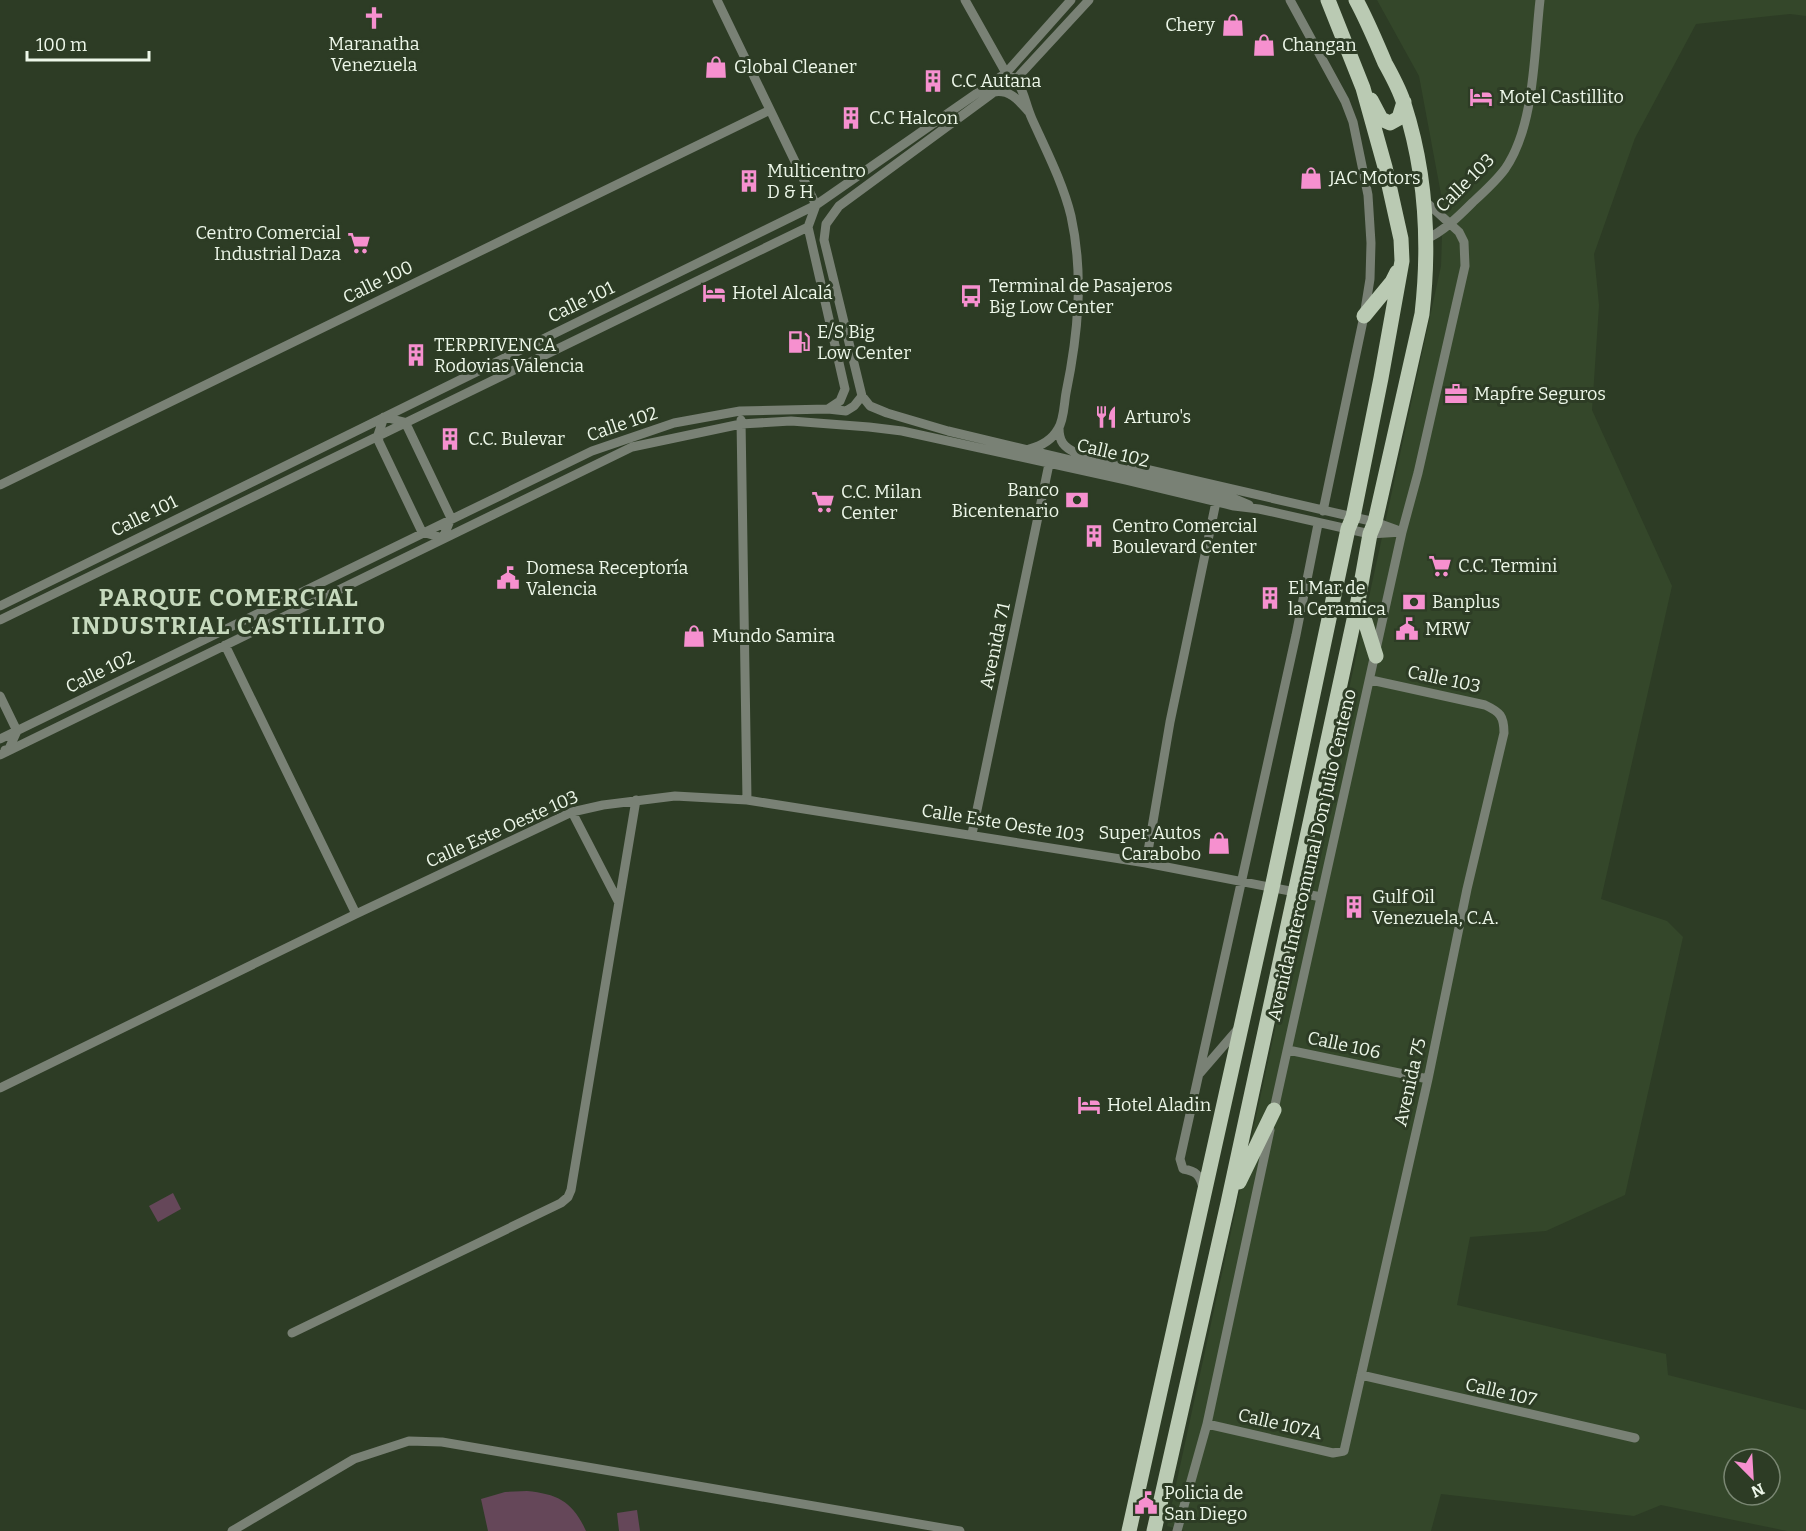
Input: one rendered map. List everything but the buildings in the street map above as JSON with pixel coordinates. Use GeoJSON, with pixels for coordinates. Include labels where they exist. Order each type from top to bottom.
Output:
{"type":"FeatureCollection","features":[{"type":"Feature","properties":{"kind":"main road","name":"Avenida Intercomunal Don Julio Centeno"},"geometry":{"type":"LineString","coordinates":[[1129,1531],[1351,523],[1382,378],[1402,261],[1401,239],[1385,167],[1363,88],[1328,0]]}},
{"type":"Feature","properties":{"kind":"main road","name":"Avenida Intercomunal Don Julio Centeno"},"geometry":{"type":"LineString","coordinates":[[1154,1531],[1228,1203],[1373,528],[1422,314],[1426,279],[1426,239],[1425,201],[1419,167],[1404,102],[1356,0]]}},
{"type":"Feature","properties":{"kind":"main road"},"geometry":{"type":"LineString","coordinates":[[1363,88],[1384,121],[1390,123],[1399,118],[1404,102]]}},
{"type":"Feature","properties":{"kind":"main road"},"geometry":{"type":"LineString","coordinates":[[1364,316],[1392,282],[1402,261]]}},
{"type":"Feature","properties":{"kind":"main road"},"geometry":{"type":"LineString","coordinates":[[1358,601],[1376,656]]}},
{"type":"Feature","properties":{"kind":"main road"},"geometry":{"type":"LineString","coordinates":[[1228,1203],[1274,1110]]}},
{"type":"Feature","properties":{"kind":"street"},"geometry":{"type":"LineString","coordinates":[[717,0],[816,205],[808,227],[845,389],[840,401],[828,409]]}},
{"type":"Feature","properties":{"kind":"street"},"geometry":{"type":"LineString","coordinates":[[965,0],[1006,73],[1016,79],[1022,88],[1029,112],[1062,189],[1071,216],[1077,253],[1078,318],[1059,428],[1046,442],[1026,449]]}},
{"type":"Feature","properties":{"kind":"street","name":"Calle 101"},"geometry":{"type":"LineString","coordinates":[[0,606],[816,205],[1006,73],[1071,0]]}},
{"type":"Feature","properties":{"kind":"street"},"geometry":{"type":"LineString","coordinates":[[1016,79],[1089,0]]}},
{"type":"Feature","properties":{"kind":"street"},"geometry":{"type":"LineString","coordinates":[[1290,0],[1345,101],[1361,155],[1368,195],[1371,243],[1370,279],[1323,511]]}},
{"type":"Feature","properties":{"kind":"street","name":"Calle 103"},"geometry":{"type":"LineString","coordinates":[[1426,239],[1434,236],[1497,178],[1522,138],[1527,118],[1540,0]]}},
{"type":"Feature","properties":{"kind":"street"},"geometry":{"type":"LineString","coordinates":[[862,396],[824,240],[826,224],[838,206],[994,92],[1002,90],[1010,94],[1019,100],[1029,112]]}},
{"type":"Feature","properties":{"kind":"street","name":"Calle 100"},"geometry":{"type":"LineString","coordinates":[[0,485],[770,110]]}},
{"type":"Feature","properties":{"kind":"street"},"geometry":{"type":"LineString","coordinates":[[857,176],[866,186]]}},
{"type":"Feature","properties":{"kind":"street","name":"Avenida Intercomunal Don Julio Centeno"},"geometry":{"type":"LineString","coordinates":[[1177,1531],[1207,1424],[1402,532],[1418,473],[1465,266],[1464,242],[1459,232],[1425,201]]}},
{"type":"Feature","properties":{"kind":"street","name":"Calle 101"},"geometry":{"type":"LineString","coordinates":[[0,620],[740,258],[808,227]]}},
{"type":"Feature","properties":{"kind":"street"},"geometry":{"type":"LineString","coordinates":[[734,245],[740,258]]}},
{"type":"Feature","properties":{"kind":"street"},"geometry":{"type":"LineString","coordinates":[[821,288],[837,295]]}},
{"type":"Feature","properties":{"kind":"street"},"geometry":{"type":"LineString","coordinates":[[546,337],[553,350]]}},
{"type":"Feature","properties":{"kind":"street","name":"Calle 102"},"geometry":{"type":"LineString","coordinates":[[0,739],[592,451],[674,423],[740,411],[828,409],[846,411],[854,406],[862,396],[870,406],[887,413],[948,431],[1235,499],[1259,509]]}},
{"type":"Feature","properties":{"kind":"street"},"geometry":{"type":"LineString","coordinates":[[740,411],[747,800]]}},
{"type":"Feature","properties":{"kind":"street"},"geometry":{"type":"LineString","coordinates":[[384,417],[404,422],[451,518],[443,538],[422,532],[379,442],[378,435],[384,417]]}},
{"type":"Feature","properties":{"kind":"street","name":"Calle 102"},"geometry":{"type":"LineString","coordinates":[[3,752],[632,447],[741,424],[791,421],[902,431],[1318,524],[1351,523]]}},
{"type":"Feature","properties":{"kind":"street","name":"Calle 102"},"geometry":{"type":"LineString","coordinates":[[1059,428],[1059,439],[1065,447],[1076,453],[1323,511],[1351,523],[1402,532]]}},
{"type":"Feature","properties":{"kind":"street","name":"Avenida 71"},"geometry":{"type":"LineString","coordinates":[[972,834],[1048,464]]}},
{"type":"Feature","properties":{"kind":"street"},"geometry":{"type":"LineString","coordinates":[[1146,863],[1170,722],[1216,502]]}},
{"type":"Feature","properties":{"kind":"street"},"geometry":{"type":"LineString","coordinates":[[1204,1194],[1199,1175],[1193,1170],[1183,1169],[1180,1164],[1294,645],[1318,524]]}},
{"type":"Feature","properties":{"kind":"street"},"geometry":{"type":"LineString","coordinates":[[225,645],[356,914]]}},
{"type":"Feature","properties":{"kind":"street","name":"Calle 103"},"geometry":{"type":"LineString","coordinates":[[1371,680],[1485,705],[1499,711],[1504,720]]}},
{"type":"Feature","properties":{"kind":"street"},"geometry":{"type":"LineString","coordinates":[[0,696],[17,731],[3,752]]}},
{"type":"Feature","properties":{"kind":"street","name":"Avenida 75"},"geometry":{"type":"LineString","coordinates":[[1344,1451],[1428,1079],[1467,889],[1504,733],[1504,720]]}},
{"type":"Feature","properties":{"kind":"street","name":"Calle Este Oeste 103"},"geometry":{"type":"LineString","coordinates":[[0,1088],[356,914],[572,812],[636,800],[675,796],[747,800],[1146,863],[1321,897]]}},
{"type":"Feature","properties":{"kind":"street"},"geometry":{"type":"LineString","coordinates":[[292,1334],[561,1203],[567,1197],[571,1190],[636,800]]}},
{"type":"Feature","properties":{"kind":"street"},"geometry":{"type":"LineString","coordinates":[[572,812],[618,901]]}},
{"type":"Feature","properties":{"kind":"street"},"geometry":{"type":"LineString","coordinates":[[1199,1075],[1242,1024]]}},
{"type":"Feature","properties":{"kind":"street","name":"Calle 106"},"geometry":{"type":"LineString","coordinates":[[1288,1050],[1428,1079]]}},
{"type":"Feature","properties":{"kind":"street","name":"Calle 107"},"geometry":{"type":"LineString","coordinates":[[1361,1375],[1635,1438]]}},
{"type":"Feature","properties":{"kind":"street","name":"Calle 107A"},"geometry":{"type":"LineString","coordinates":[[1207,1424],[1333,1453],[1344,1451]]}},
{"type":"Feature","properties":{"kind":"street"},"geometry":{"type":"LineString","coordinates":[[232,1531],[354,1459],[409,1441],[442,1442],[960,1531]]}},
{"type":"Feature","properties":{"kind":"shaded area"},"geometry":{"type":"Polygon","coordinates":[[[1377,0],[1806,0],[1806,16],[1790,14],[1696,24],[1635,138],[1594,254],[1599,305],[1592,410],[1672,586],[1601,899],[1667,921],[1683,937],[1625,1195],[1546,1231],[1470,1237],[1457,1305],[1666,1354],[1668,1375],[1806,1410],[1806,1531],[1787,1531],[1661,1505],[1634,1516],[1441,1494],[1431,1531],[1185,1531],[1167,1526],[1441,266],[1443,205],[1419,76],[1377,0]]]}},
{"type":"Feature","properties":{"kind":"shaded area"},"geometry":{"type":"Polygon","coordinates":[[[173,1193],[181,1209],[158,1222],[149,1206],[173,1193]]]}},
{"type":"Feature","properties":{"kind":"shaded area"},"geometry":{"type":"Polygon","coordinates":[[[527,1491],[547,1494],[563,1501],[576,1513],[586,1531],[488,1531],[481,1499],[505,1492],[527,1491]]]}},
{"type":"Feature","properties":{"kind":"shaded area"},"geometry":{"type":"Polygon","coordinates":[[[637,1510],[640,1531],[619,1531],[617,1513],[637,1510]]]}},
{"type":"Feature","properties":{"kind":"place","name":"Maranatha Venezuela"},"geometry":{"type":"Point","coordinates":[374,18]}},
{"type":"Feature","properties":{"kind":"place","name":"Chery"},"geometry":{"type":"Point","coordinates":[1233,25]}},
{"type":"Feature","properties":{"kind":"place","name":"Changan"},"geometry":{"type":"Point","coordinates":[1264,45]}},
{"type":"Feature","properties":{"kind":"place","name":"Global Cleaner"},"geometry":{"type":"Point","coordinates":[716,67]}},
{"type":"Feature","properties":{"kind":"place","name":"C.C Autana"},"geometry":{"type":"Point","coordinates":[933,81]}},
{"type":"Feature","properties":{"kind":"place","name":"Motel Castillito"},"geometry":{"type":"Point","coordinates":[1481,97]}},
{"type":"Feature","properties":{"kind":"place","name":"C.C Halcon"},"geometry":{"type":"Point","coordinates":[851,118]}},
{"type":"Feature","properties":{"kind":"place","name":"JAC Motors"},"geometry":{"type":"Point","coordinates":[1311,178]}},
{"type":"Feature","properties":{"kind":"place","name":"Multicentro D & H"},"geometry":{"type":"Point","coordinates":[749,181]}},
{"type":"Feature","properties":{"kind":"place","name":"Centro Comercial Industrial Daza"},"geometry":{"type":"Point","coordinates":[359,243]}},
{"type":"Feature","properties":{"kind":"place","name":"Hotel Alcalá"},"geometry":{"type":"Point","coordinates":[714,293]}},
{"type":"Feature","properties":{"kind":"place","name":"Terminal de Pasajeros Big Low Center"},"geometry":{"type":"Point","coordinates":[971,296]}},
{"type":"Feature","properties":{"kind":"place","name":"E/S Big Low Center"},"geometry":{"type":"Point","coordinates":[799,342]}},
{"type":"Feature","properties":{"kind":"place","name":"TERPRIVENCA Rodovias Valencia"},"geometry":{"type":"Point","coordinates":[416,355]}},
{"type":"Feature","properties":{"kind":"place","name":"Mapfre Seguros"},"geometry":{"type":"Point","coordinates":[1456,394]}},
{"type":"Feature","properties":{"kind":"place","name":"Arturo's"},"geometry":{"type":"Point","coordinates":[1106,417]}},
{"type":"Feature","properties":{"kind":"place","name":"C.C. Bulevar"},"geometry":{"type":"Point","coordinates":[450,439]}},
{"type":"Feature","properties":{"kind":"place","name":"Banco Bicentenario"},"geometry":{"type":"Point","coordinates":[1077,500]}},
{"type":"Feature","properties":{"kind":"place","name":"C.C. Milan Center"},"geometry":{"type":"Point","coordinates":[823,502]}},
{"type":"Feature","properties":{"kind":"place","name":"Centro Comercial Boulevard Center"},"geometry":{"type":"Point","coordinates":[1094,536]}},
{"type":"Feature","properties":{"kind":"place","name":"C.C. Termini"},"geometry":{"type":"Point","coordinates":[1440,566]}},
{"type":"Feature","properties":{"kind":"place","name":"Domesa Receptoría Valencia"},"geometry":{"type":"Point","coordinates":[508,578]}},
{"type":"Feature","properties":{"kind":"place","name":"El Mar de la Ceramica"},"geometry":{"type":"Point","coordinates":[1270,598]}},
{"type":"Feature","properties":{"kind":"place","name":"Banplus"},"geometry":{"type":"Point","coordinates":[1414,602]}},
{"type":"Feature","properties":{"kind":"place","name":"MRW"},"geometry":{"type":"Point","coordinates":[1407,629]}},
{"type":"Feature","properties":{"kind":"place","name":"Mundo Samira"},"geometry":{"type":"Point","coordinates":[694,636]}},
{"type":"Feature","properties":{"kind":"place","name":"Super Autos Carabobo"},"geometry":{"type":"Point","coordinates":[1219,843]}},
{"type":"Feature","properties":{"kind":"place","name":"Gulf Oil Venezuela, C.A."},"geometry":{"type":"Point","coordinates":[1354,907]}},
{"type":"Feature","properties":{"kind":"place","name":"Hotel Aladin"},"geometry":{"type":"Point","coordinates":[1089,1105]}},
{"type":"Feature","properties":{"kind":"place","name":"Policia de San Diego"},"geometry":{"type":"Point","coordinates":[1146,1503]}},
{"type":"Feature","properties":{"kind":"district","name":"PARQUE COMERCIAL INDUSTRIAL CASTILLITO"},"geometry":{"type":"Point","coordinates":[229,612]}}]}
